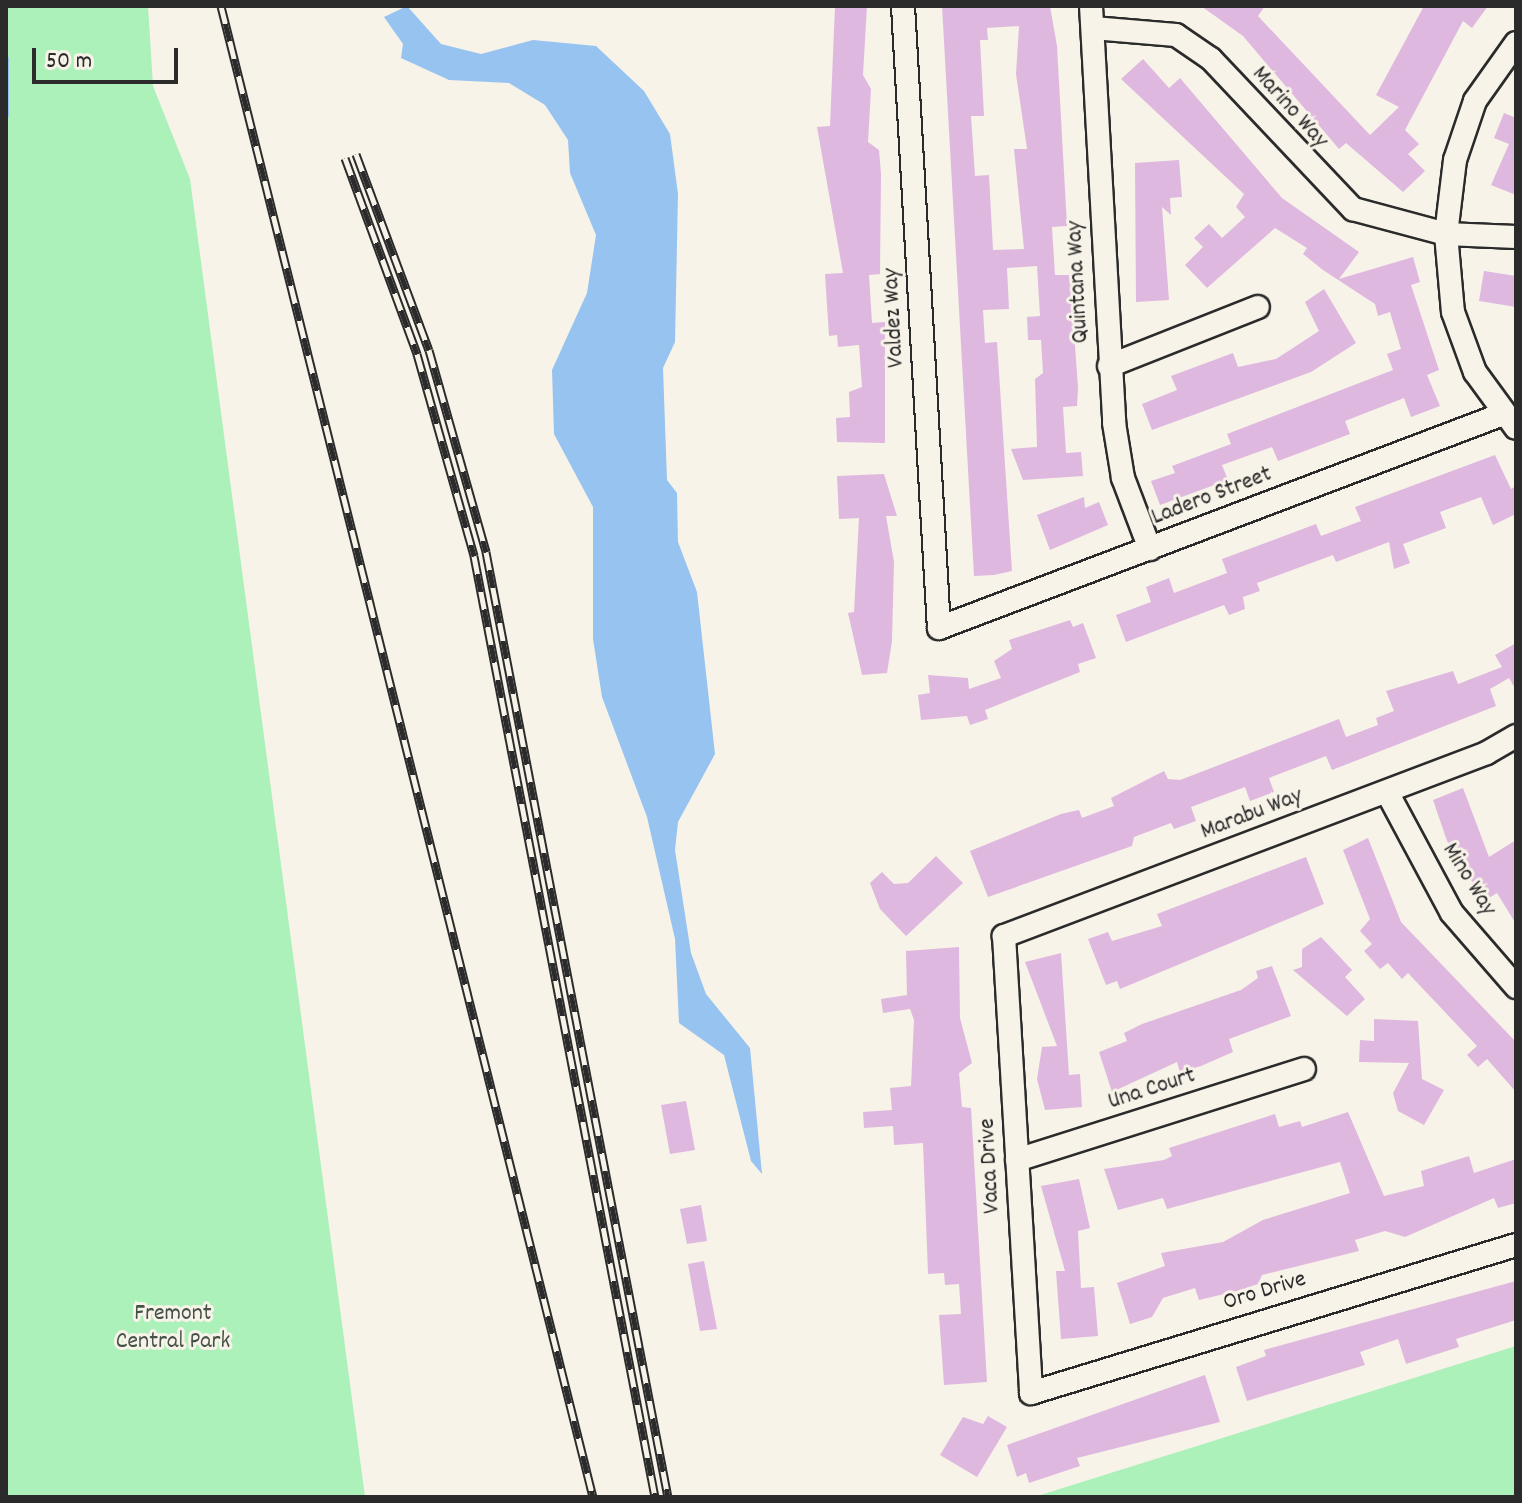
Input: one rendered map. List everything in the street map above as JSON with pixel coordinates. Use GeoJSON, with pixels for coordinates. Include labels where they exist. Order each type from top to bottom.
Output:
{"type":"FeatureCollection","features":[{"type":"Feature","properties":{"kind":"street","name":"Valdez Way"},"geometry":{"type":"LineString","coordinates":[[903,6],[939,628]]}},
{"type":"Feature","properties":{"kind":"street","name":"Marino Way"},"geometry":{"type":"LineString","coordinates":[[1092,17],[1176,35],[1211,59],[1353,209],[1446,234],[1516,237]]}},
{"type":"Feature","properties":{"kind":"street","name":"Quintana Way"},"geometry":{"type":"LineString","coordinates":[[1092,17],[1109,366],[1123,478],[1150,549]]}},
{"type":"Feature","properties":{"kind":"street"},"geometry":{"type":"LineString","coordinates":[[1510,421],[1475,372],[1453,312],[1446,234],[1455,160],[1475,101],[1516,43]]}},
{"type":"Feature","properties":{"kind":"street"},"geometry":{"type":"LineString","coordinates":[[1109,366],[1258,307]]}},
{"type":"Feature","properties":{"kind":"street","name":"Ladero Street"},"geometry":{"type":"LineString","coordinates":[[939,628],[1510,421]]}},
{"type":"Feature","properties":{"kind":"street","name":"Marabu Way"},"geometry":{"type":"LineString","coordinates":[[1004,936],[1387,792],[1516,736]]}},
{"type":"Feature","properties":{"kind":"street","name":"Mino Way"},"geometry":{"type":"LineString","coordinates":[[1387,792],[1452,913],[1516,987]]}},
{"type":"Feature","properties":{"kind":"street","name":"Vaca Drive"},"geometry":{"type":"LineString","coordinates":[[1004,936],[1031,1393]]}},
{"type":"Feature","properties":{"kind":"street","name":"Una Court"},"geometry":{"type":"LineString","coordinates":[[1017,1160],[1304,1069]]}},
{"type":"Feature","properties":{"kind":"street","name":"Oro Drive"},"geometry":{"type":"LineString","coordinates":[[1031,1393],[1516,1245]]}},
{"type":"Feature","properties":{"kind":"green space","name":"Fremont Central Park"},"geometry":{"type":"Polygon","coordinates":[[[6,6],[148,6],[153,86],[190,179],[365,1497],[6,1497],[6,6]]]}},
{"type":"Feature","properties":{"kind":"green space"},"geometry":{"type":"Polygon","coordinates":[[[1516,1346],[1516,1495],[1034,1497],[1516,1346]]]}},
{"type":"Feature","properties":{"kind":"water"},"geometry":{"type":"Polygon","coordinates":[[[407,6],[441,44],[481,54],[533,40],[596,46],[644,91],[670,134],[678,194],[675,342],[663,368],[667,480],[677,493],[678,542],[697,592],[715,754],[678,822],[675,850],[691,953],[706,994],[750,1048],[762,1174],[751,1161],[724,1055],[679,1023],[675,939],[647,817],[602,697],[593,639],[593,507],[554,434],[552,370],[587,293],[596,235],[570,173],[568,140],[545,105],[509,83],[449,80],[401,58],[403,44],[384,17],[407,6]]]}},
{"type":"Feature","properties":{"kind":"building"},"geometry":{"type":"Polygon","coordinates":[[[835,6],[867,6],[863,75],[871,89],[868,142],[879,150],[881,174],[880,274],[869,275],[872,323],[885,322],[885,443],[837,442],[836,418],[850,417],[849,392],[862,387],[859,345],[838,347],[837,335],[829,336],[825,274],[843,273],[817,127],[830,126],[835,6]]]}},
{"type":"Feature","properties":{"kind":"building"},"geometry":{"type":"Polygon","coordinates":[[[942,6],[1050,6],[1057,46],[1067,226],[1052,227],[1055,275],[1070,275],[1078,388],[1077,406],[1063,407],[1066,453],[1081,452],[1083,476],[1023,480],[1011,449],[1037,447],[1035,379],[1043,373],[1041,340],[1028,340],[1027,317],[1040,316],[1037,266],[1007,268],[1009,309],[983,310],[985,343],[997,342],[1012,571],[974,576],[942,6]],[[1019,26],[987,28],[988,40],[980,40],[984,116],[971,116],[975,176],[989,175],[993,250],[1024,249],[1014,149],[1027,149],[1016,74],[1019,26]]]}},
{"type":"Feature","properties":{"kind":"building"},"geometry":{"type":"Polygon","coordinates":[[[1201,6],[1265,6],[1258,16],[1370,135],[1399,107],[1376,95],[1424,6],[1488,6],[1472,28],[1463,21],[1405,130],[1419,144],[1408,154],[1425,171],[1403,192],[1346,143],[1339,149],[1243,36],[1201,6]]]}},
{"type":"Feature","properties":{"kind":"building"},"geometry":{"type":"Polygon","coordinates":[[[1143,59],[1169,88],[1180,78],[1282,198],[1359,252],[1339,279],[1413,257],[1420,282],[1411,285],[1439,370],[1427,375],[1440,406],[1411,417],[1404,398],[1345,421],[1350,434],[1278,461],[1272,447],[1222,465],[1228,480],[1160,505],[1151,481],[1175,473],[1172,466],[1231,444],[1227,434],[1393,370],[1387,354],[1401,349],[1390,312],[1378,316],[1375,304],[1323,270],[1303,254],[1307,248],[1275,228],[1207,288],[1185,265],[1203,247],[1194,238],[1209,224],[1222,238],[1245,217],[1236,207],[1244,194],[1121,79],[1143,59]]]}},
{"type":"Feature","properties":{"kind":"building"},"geometry":{"type":"Polygon","coordinates":[[[1504,113],[1516,118],[1516,195],[1491,185],[1509,144],[1494,138],[1504,113]]]}},
{"type":"Feature","properties":{"kind":"building"},"geometry":{"type":"Polygon","coordinates":[[[1179,160],[1182,197],[1170,198],[1171,215],[1162,207],[1169,300],[1136,302],[1135,163],[1179,160]]]}},
{"type":"Feature","properties":{"kind":"building"},"geometry":{"type":"Polygon","coordinates":[[[1484,271],[1516,276],[1516,307],[1479,301],[1484,271]]]}},
{"type":"Feature","properties":{"kind":"building"},"geometry":{"type":"Polygon","coordinates":[[[1324,289],[1356,343],[1311,372],[1152,430],[1142,404],[1177,390],[1171,376],[1233,353],[1238,367],[1276,359],[1319,331],[1305,302],[1324,289]]]}},
{"type":"Feature","properties":{"kind":"building"},"geometry":{"type":"Polygon","coordinates":[[[1495,455],[1511,489],[1516,486],[1516,514],[1493,525],[1481,497],[1440,512],[1446,528],[1403,544],[1410,563],[1394,569],[1389,542],[1336,562],[1333,555],[1257,583],[1260,591],[1243,597],[1245,609],[1229,615],[1224,605],[1126,642],[1116,615],[1151,602],[1146,587],[1169,578],[1174,593],[1227,573],[1222,559],[1316,524],[1321,536],[1361,521],[1355,507],[1495,455]]]}},
{"type":"Feature","properties":{"kind":"building"},"geometry":{"type":"Polygon","coordinates":[[[884,474],[897,516],[886,516],[894,562],[892,641],[887,673],[862,675],[848,613],[854,612],[859,518],[839,519],[837,476],[884,474]]]}},
{"type":"Feature","properties":{"kind":"building"},"geometry":{"type":"Polygon","coordinates":[[[1084,497],[1085,508],[1099,502],[1108,525],[1050,550],[1037,515],[1084,497]]]}},
{"type":"Feature","properties":{"kind":"building"},"geometry":{"type":"Polygon","coordinates":[[[1070,620],[1073,627],[1083,623],[1096,658],[1078,664],[1080,672],[985,710],[988,719],[970,725],[967,716],[921,720],[918,695],[930,693],[928,675],[968,678],[969,689],[1001,678],[994,661],[1012,649],[1009,640],[1070,620]]]}},
{"type":"Feature","properties":{"kind":"building"},"geometry":{"type":"Polygon","coordinates":[[[1516,643],[1516,690],[1509,678],[1490,689],[1496,706],[1332,770],[1326,756],[1269,778],[1274,792],[1250,801],[1245,787],[1191,807],[1196,821],[1174,829],[1171,823],[1134,837],[1132,846],[988,897],[970,851],[1061,814],[1079,810],[1082,818],[1114,806],[1111,798],[1164,771],[1168,779],[1180,780],[1339,719],[1346,737],[1378,725],[1376,718],[1394,711],[1386,691],[1453,671],[1458,684],[1502,667],[1495,655],[1516,643]]]}},
{"type":"Feature","properties":{"kind":"building"},"geometry":{"type":"Polygon","coordinates":[[[1463,788],[1489,857],[1516,840],[1516,924],[1497,893],[1484,901],[1447,841],[1433,800],[1463,788]]]}},
{"type":"Feature","properties":{"kind":"building"},"geometry":{"type":"Polygon","coordinates":[[[1368,838],[1401,922],[1516,1042],[1516,1092],[1487,1059],[1478,1067],[1467,1055],[1477,1046],[1408,973],[1402,979],[1388,963],[1380,969],[1364,951],[1372,944],[1360,931],[1370,919],[1343,850],[1368,838]]]}},
{"type":"Feature","properties":{"kind":"building"},"geometry":{"type":"Polygon","coordinates":[[[936,856],[963,883],[906,936],[880,909],[870,883],[882,872],[894,884],[908,883],[936,856]]]}},
{"type":"Feature","properties":{"kind":"building"},"geometry":{"type":"Polygon","coordinates":[[[1306,857],[1324,904],[1120,989],[1117,981],[1106,985],[1088,939],[1108,932],[1112,941],[1162,926],[1157,914],[1306,857]]]}},
{"type":"Feature","properties":{"kind":"building"},"geometry":{"type":"Polygon","coordinates":[[[1321,937],[1352,970],[1345,977],[1365,999],[1347,1016],[1293,970],[1302,967],[1302,949],[1321,937]]]}},
{"type":"Feature","properties":{"kind":"building"},"geometry":{"type":"Polygon","coordinates":[[[959,947],[960,1018],[972,1063],[959,1073],[962,1107],[971,1108],[987,1382],[944,1385],[939,1315],[961,1314],[959,1284],[945,1285],[944,1273],[928,1274],[923,1143],[894,1145],[893,1126],[864,1128],[863,1112],[892,1110],[890,1088],[911,1086],[914,1020],[910,1009],[883,1013],[881,999],[907,995],[906,951],[959,947]]]}},
{"type":"Feature","properties":{"kind":"building"},"geometry":{"type":"Polygon","coordinates":[[[1061,953],[1069,1075],[1080,1074],[1082,1107],[1045,1110],[1037,1079],[1042,1047],[1057,1046],[1025,962],[1061,953]]]}},
{"type":"Feature","properties":{"kind":"building"},"geometry":{"type":"Polygon","coordinates":[[[1272,966],[1291,1016],[1229,1039],[1233,1052],[1201,1066],[1180,1072],[1177,1062],[1112,1092],[1099,1052],[1127,1041],[1124,1033],[1142,1024],[1241,990],[1258,978],[1256,971],[1272,966]]]}},
{"type":"Feature","properties":{"kind":"building"},"geometry":{"type":"Polygon","coordinates":[[[1374,1019],[1418,1021],[1422,1079],[1444,1090],[1424,1125],[1398,1111],[1393,1093],[1409,1063],[1359,1062],[1360,1040],[1374,1041],[1374,1019]]]}},
{"type":"Feature","properties":{"kind":"building"},"geometry":{"type":"Polygon","coordinates":[[[686,1101],[695,1150],[670,1154],[661,1105],[686,1101]]]}},
{"type":"Feature","properties":{"kind":"building"},"geometry":{"type":"Polygon","coordinates":[[[1348,1112],[1384,1196],[1424,1186],[1421,1171],[1469,1156],[1474,1173],[1516,1159],[1516,1203],[1498,1208],[1494,1198],[1405,1237],[1385,1231],[1355,1240],[1359,1251],[1262,1275],[1258,1284],[1237,1291],[1199,1300],[1195,1288],[1163,1298],[1152,1317],[1130,1324],[1117,1283],[1165,1266],[1161,1253],[1223,1242],[1263,1220],[1350,1193],[1340,1162],[1167,1209],[1163,1198],[1118,1210],[1104,1169],[1164,1160],[1172,1156],[1169,1148],[1275,1114],[1279,1127],[1300,1121],[1302,1127],[1348,1112]]]}},
{"type":"Feature","properties":{"kind":"building"},"geometry":{"type":"Polygon","coordinates":[[[1079,1179],[1090,1228],[1078,1231],[1081,1288],[1094,1287],[1098,1336],[1061,1339],[1056,1271],[1065,1271],[1041,1186],[1079,1179]]]}},
{"type":"Feature","properties":{"kind":"building"},"geometry":{"type":"Polygon","coordinates":[[[701,1205],[707,1241],[687,1244],[680,1209],[701,1205]]]}},
{"type":"Feature","properties":{"kind":"building"},"geometry":{"type":"Polygon","coordinates":[[[704,1261],[717,1329],[700,1331],[688,1264],[704,1261]]]}},
{"type":"Feature","properties":{"kind":"building"},"geometry":{"type":"Polygon","coordinates":[[[1516,1281],[1516,1320],[1456,1339],[1459,1347],[1406,1364],[1398,1339],[1360,1352],[1365,1365],[1247,1401],[1236,1367],[1266,1356],[1264,1350],[1516,1281]]]}},
{"type":"Feature","properties":{"kind":"building"},"geometry":{"type":"Polygon","coordinates":[[[1205,1375],[1220,1422],[1077,1458],[1080,1466],[1029,1483],[1026,1473],[1017,1477],[1007,1445],[1205,1375]]]}},
{"type":"Feature","properties":{"kind":"building"},"geometry":{"type":"Polygon","coordinates":[[[988,1416],[1007,1427],[977,1477],[940,1455],[963,1417],[983,1424],[988,1416]]]}},
{"type":"Feature","properties":{"kind":"waterway"},"geometry":{"type":"LineString","coordinates":[[6,59],[6,115]]}},
{"type":"Feature","properties":{"kind":"railway"},"geometry":{"type":"LineString","coordinates":[[221,6],[593,1497]]}},
{"type":"Feature","properties":{"kind":"railway"},"geometry":{"type":"LineString","coordinates":[[356,154],[429,350],[486,552],[668,1497]]}},
{"type":"Feature","properties":{"kind":"railway"},"geometry":{"type":"LineString","coordinates":[[345,158],[417,354],[474,556],[655,1497]]}}]}
